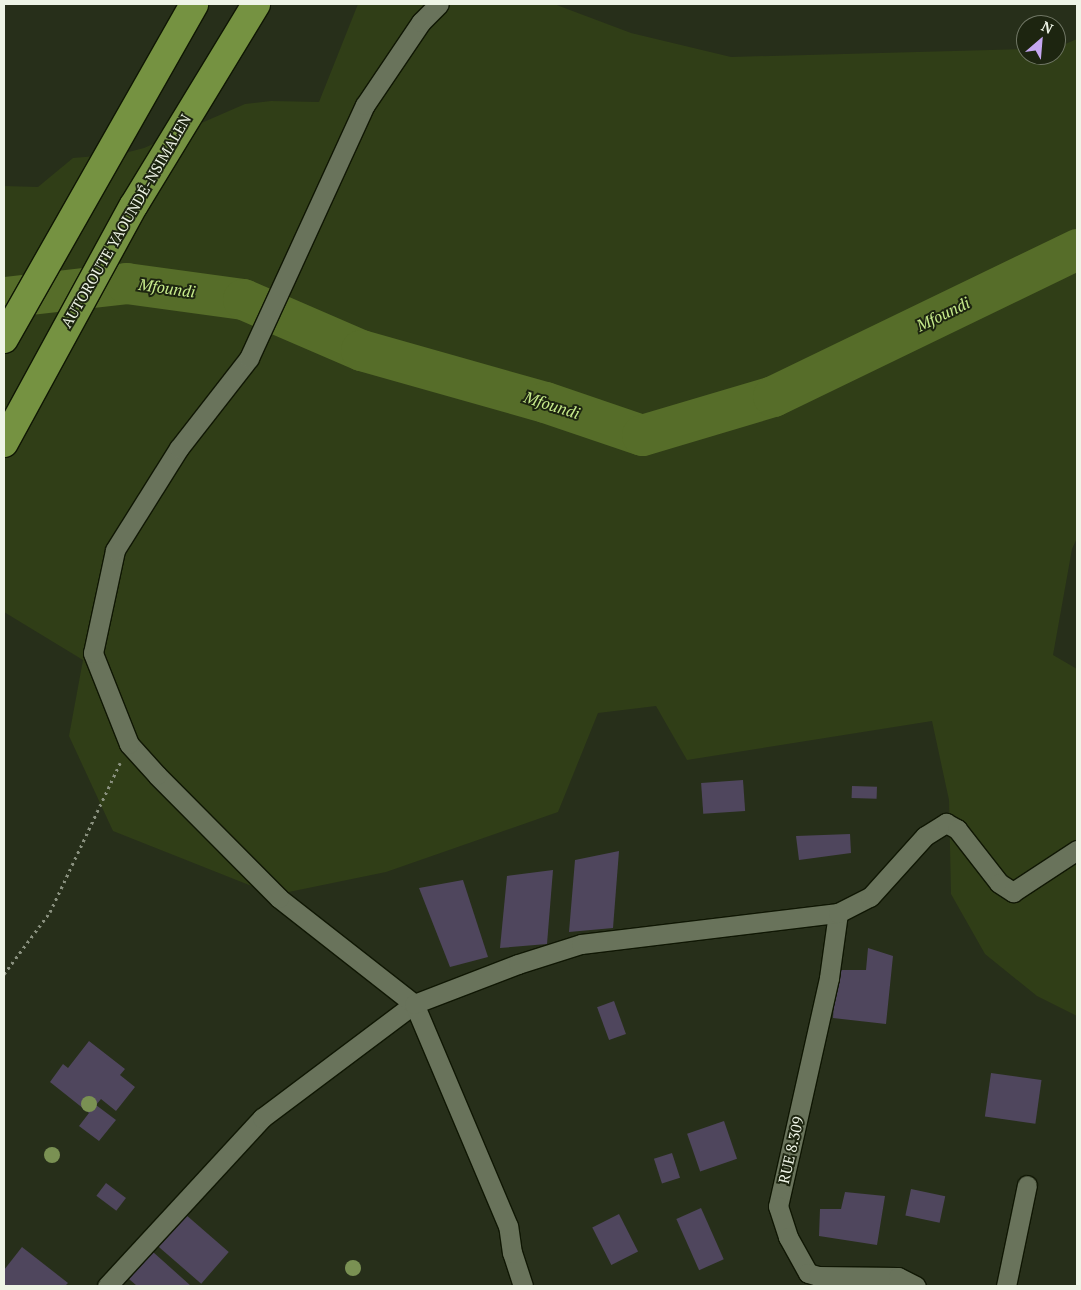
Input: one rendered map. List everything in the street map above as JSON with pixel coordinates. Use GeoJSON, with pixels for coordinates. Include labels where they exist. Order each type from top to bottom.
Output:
{"type":"FeatureCollection","features":[{"type":"Feature","properties":{"kind":"highway","name":"AUTOROUTE YAOUNDÉ-NSIMALEN"},"geometry":{"type":"LineString","coordinates":[[4,443],[134,205],[256,4]]}},
{"type":"Feature","properties":{"kind":"highway"},"geometry":{"type":"LineString","coordinates":[[4,339],[193,5]]}},
{"type":"Feature","properties":{"kind":"street"},"geometry":{"type":"LineString","coordinates":[[439,4],[421,22],[366,105],[249,358],[179,448],[115,550],[93,652],[130,744],[279,898],[414,1004],[508,1226],[512,1253],[523,1286]]}},
{"type":"Feature","properties":{"kind":"street"},"geometry":{"type":"LineString","coordinates":[[107,1286],[262,1118],[414,1004],[518,964],[581,944],[838,913],[870,897],[925,836],[946,823],[957,829],[999,883],[1013,892],[1077,850]]}},
{"type":"Feature","properties":{"kind":"street","name":"RUE 8.309"},"geometry":{"type":"LineString","coordinates":[[838,913],[829,978],[778,1206],[788,1237],[808,1273],[818,1276],[898,1277],[916,1286]]}},
{"type":"Feature","properties":{"kind":"street"},"geometry":{"type":"LineString","coordinates":[[1006,1286],[1027,1185]]}},
{"type":"Feature","properties":{"kind":"path"},"geometry":{"type":"LineString","coordinates":[[4,974],[50,912],[130,744]]}},
{"type":"Feature","properties":{"kind":"green space"},"geometry":{"type":"Polygon","coordinates":[[[358,4],[554,4],[631,33],[731,57],[1016,49],[1016,65],[1066,65],[1066,44],[1077,39],[1077,538],[1072,549],[1053,655],[1077,669],[1077,1016],[1037,996],[985,954],[951,894],[949,800],[932,721],[687,760],[656,706],[598,713],[558,812],[386,872],[274,895],[113,831],[69,736],[83,660],[4,612],[4,186],[38,187],[73,158],[121,154],[144,148],[245,104],[271,101],[319,102],[358,4]]]}},
{"type":"Feature","properties":{"kind":"building"},"geometry":{"type":"Polygon","coordinates":[[[743,780],[745,811],[703,814],[701,783],[743,780]]]}},
{"type":"Feature","properties":{"kind":"building"},"geometry":{"type":"Polygon","coordinates":[[[852,786],[877,787],[877,799],[852,798],[852,786]]]}},
{"type":"Feature","properties":{"kind":"building"},"geometry":{"type":"Polygon","coordinates":[[[850,834],[851,853],[799,860],[796,836],[850,834]]]}},
{"type":"Feature","properties":{"kind":"building"},"geometry":{"type":"Polygon","coordinates":[[[619,851],[613,928],[569,932],[575,860],[619,851]]]}},
{"type":"Feature","properties":{"kind":"building"},"geometry":{"type":"Polygon","coordinates":[[[553,870],[547,944],[500,948],[507,876],[553,870]]]}},
{"type":"Feature","properties":{"kind":"building"},"geometry":{"type":"Polygon","coordinates":[[[463,880],[488,957],[450,967],[419,888],[463,880]]]}},
{"type":"Feature","properties":{"kind":"building"},"geometry":{"type":"Polygon","coordinates":[[[868,948],[893,956],[886,1024],[833,1018],[836,970],[866,970],[868,948]]]}},
{"type":"Feature","properties":{"kind":"building"},"geometry":{"type":"Polygon","coordinates":[[[614,1001],[626,1034],[609,1040],[597,1007],[614,1001]]]}},
{"type":"Feature","properties":{"kind":"building"},"geometry":{"type":"Polygon","coordinates":[[[89,1041],[125,1069],[120,1075],[135,1087],[116,1111],[101,1099],[96,1105],[116,1120],[99,1141],[79,1126],[89,1113],[50,1082],[63,1064],[68,1068],[89,1041]]]}},
{"type":"Feature","properties":{"kind":"building"},"geometry":{"type":"Polygon","coordinates":[[[991,1073],[1042,1080],[1035,1124],[985,1117],[991,1073]]]}},
{"type":"Feature","properties":{"kind":"building"},"geometry":{"type":"Polygon","coordinates":[[[724,1121],[737,1159],[700,1172],[687,1134],[724,1121]]]}},
{"type":"Feature","properties":{"kind":"building"},"geometry":{"type":"Polygon","coordinates":[[[672,1153],[680,1178],[662,1184],[654,1159],[672,1153]]]}},
{"type":"Feature","properties":{"kind":"building"},"geometry":{"type":"Polygon","coordinates":[[[106,1183],[126,1198],[116,1211],[96,1196],[106,1183]]]}},
{"type":"Feature","properties":{"kind":"building"},"geometry":{"type":"Polygon","coordinates":[[[911,1189],[945,1196],[940,1223],[905,1215],[911,1189]]]}},
{"type":"Feature","properties":{"kind":"building"},"geometry":{"type":"Polygon","coordinates":[[[845,1192],[885,1196],[877,1245],[819,1236],[820,1209],[841,1209],[845,1192]]]}},
{"type":"Feature","properties":{"kind":"building"},"geometry":{"type":"Polygon","coordinates":[[[701,1208],[724,1259],[699,1270],[676,1219],[701,1208]]]}},
{"type":"Feature","properties":{"kind":"building"},"geometry":{"type":"Polygon","coordinates":[[[185,1214],[229,1252],[201,1284],[157,1246],[185,1214]]]}},
{"type":"Feature","properties":{"kind":"building"},"geometry":{"type":"Polygon","coordinates":[[[619,1214],[638,1251],[611,1265],[592,1228],[619,1214]]]}},
{"type":"Feature","properties":{"kind":"building"},"geometry":{"type":"Polygon","coordinates":[[[22,1247],[68,1283],[65,1286],[4,1286],[4,1270],[22,1247]]]}},
{"type":"Feature","properties":{"kind":"building"},"geometry":{"type":"Polygon","coordinates":[[[153,1252],[191,1286],[137,1286],[129,1279],[153,1252]]]}},
{"type":"Feature","properties":{"kind":"waterway","name":"Mfoundi"},"geometry":{"type":"LineString","coordinates":[[4,297],[126,283],[243,299],[361,350],[545,402],[642,435],[773,396],[1077,249]]}}]}
